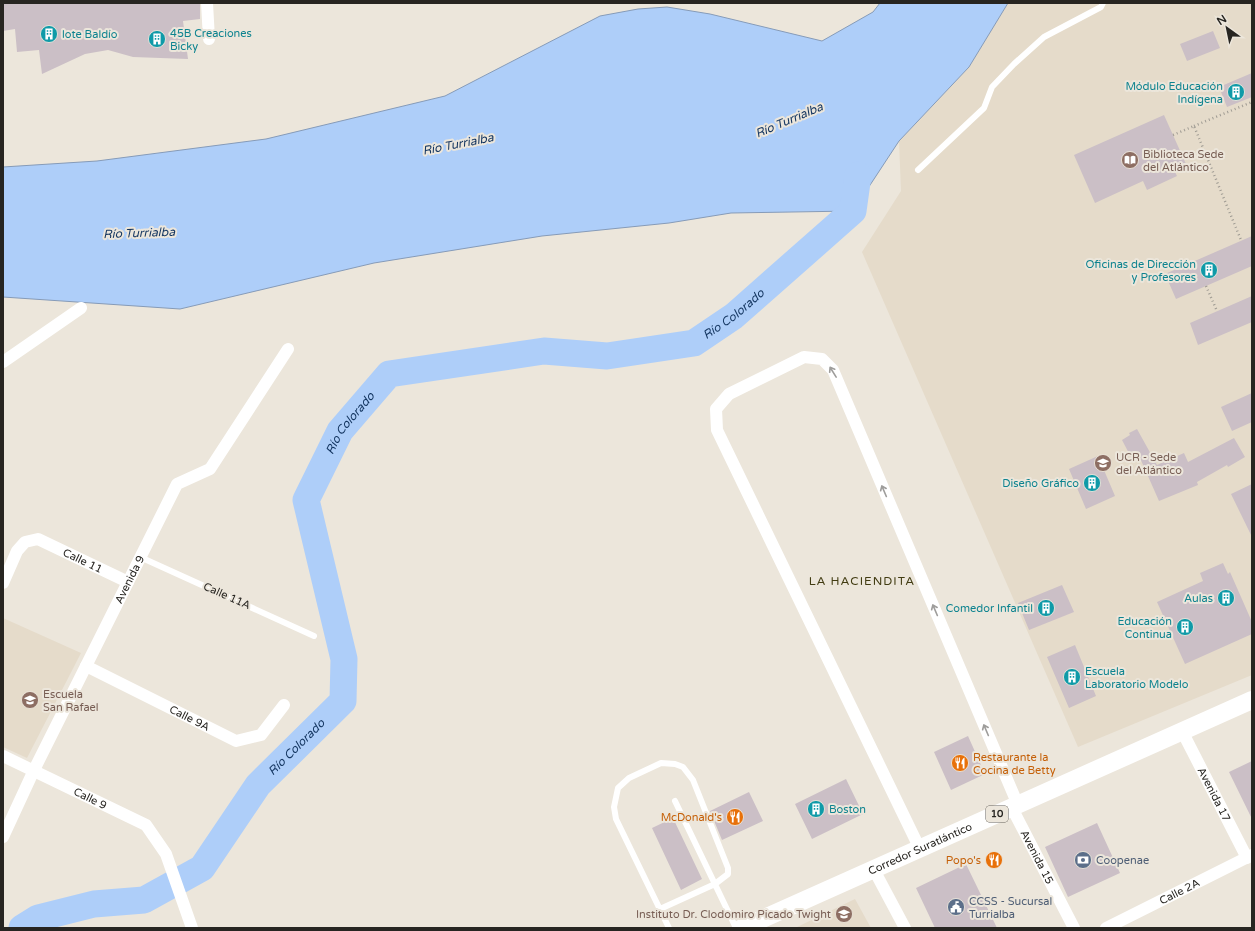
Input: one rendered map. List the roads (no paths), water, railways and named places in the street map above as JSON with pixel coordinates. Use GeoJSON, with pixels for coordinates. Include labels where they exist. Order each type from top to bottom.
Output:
{"type":"FeatureCollection","features":[{"type":"Feature","properties":{"kind":"main road","name":"Corredor Suratlántico"},"geometry":{"type":"LineString","coordinates":[[742,928],[762,924],[873,868],[1252,700]]}},
{"type":"Feature","properties":{"kind":"street"},"geometry":{"type":"LineString","coordinates":[[207,3],[209,39]]}},
{"type":"Feature","properties":{"kind":"street"},"geometry":{"type":"LineString","coordinates":[[3,362],[81,308]]}},
{"type":"Feature","properties":{"kind":"street","name":"Avenida 9"},"geometry":{"type":"LineString","coordinates":[[3,837],[34,770],[177,484],[210,469],[288,349]]}},
{"type":"Feature","properties":{"kind":"street","name":"Avenida 15"},"geometry":{"type":"LineString","coordinates":[[919,848],[717,430],[716,409],[729,394],[804,357],[822,359],[833,370],[1015,806],[1074,928]]}},
{"type":"Feature","properties":{"kind":"street","name":"Calle 11"},"geometry":{"type":"LineString","coordinates":[[3,583],[17,551],[25,542],[38,539],[128,582]]}},
{"type":"Feature","properties":{"kind":"street","name":"Calle 9A"},"geometry":{"type":"LineString","coordinates":[[86,666],[236,741],[260,735],[284,705]]}},
{"type":"Feature","properties":{"kind":"street","name":"Avenida 17"},"geometry":{"type":"LineString","coordinates":[[1182,731],[1249,856]]}},
{"type":"Feature","properties":{"kind":"street","name":"Calle 9"},"geometry":{"type":"LineString","coordinates":[[3,756],[146,825],[166,854],[192,928]]}},
{"type":"Feature","properties":{"kind":"street","name":"Calle 2A"},"geometry":{"type":"LineString","coordinates":[[1106,928],[1249,856]]}},
{"type":"Feature","properties":{"kind":"street"},"geometry":{"type":"LineString","coordinates":[[873,868],[905,928]]}},
{"type":"Feature","properties":{"kind":"lane"},"geometry":{"type":"LineString","coordinates":[[918,170],[984,108],[992,87],[1014,64],[1044,37],[1101,7],[1103,3]]}},
{"type":"Feature","properties":{"kind":"lane","name":"Calle 11A"},"geometry":{"type":"LineString","coordinates":[[140,557],[314,636]]}},
{"type":"Feature","properties":{"kind":"lane"},"geometry":{"type":"LineString","coordinates":[[660,909],[715,884],[728,874],[728,868],[693,780],[683,767],[675,764],[660,763],[629,778],[618,788],[614,807],[616,819],[669,928]]}},
{"type":"Feature","properties":{"kind":"lane"},"geometry":{"type":"LineString","coordinates":[[675,801],[736,928]]}},
{"type":"Feature","properties":{"kind":"water","name":"Río Turrialba"},"geometry":{"type":"Polygon","coordinates":[[[880,3],[1008,3],[969,67],[899,141],[853,211],[731,213],[669,223],[542,236],[374,263],[180,309],[3,297],[3,167],[97,161],[266,139],[445,96],[600,16],[638,9],[667,7],[710,14],[822,41],[873,12],[880,3]]]}},
{"type":"Feature","properties":{"kind":"waterway","name":"Río Colorado"},"geometry":{"type":"LineString","coordinates":[[22,928],[38,918],[94,904],[144,900],[202,868],[258,785],[343,701],[344,659],[306,500],[340,431],[389,374],[544,351],[607,356],[694,343],[734,316],[853,211],[858,175]]}},
{"type":"Feature","properties":{"kind":"place","name":"lote Baldío"},"geometry":{"type":"Point","coordinates":[49,34]}},
{"type":"Feature","properties":{"kind":"place","name":"45B Creaciones Bicky"},"geometry":{"type":"Point","coordinates":[157,39]}},
{"type":"Feature","properties":{"kind":"place","name":"Módulo Educación Indígena"},"geometry":{"type":"Point","coordinates":[1236,92]}},
{"type":"Feature","properties":{"kind":"place","name":"Biblioteca Sede del Atlántico"},"geometry":{"type":"Point","coordinates":[1130,160]}},
{"type":"Feature","properties":{"kind":"place","name":"Oficinas de Dirección y Profesores"},"geometry":{"type":"Point","coordinates":[1209,270]}},
{"type":"Feature","properties":{"kind":"place","name":"UCR - Sede del Atlántico"},"geometry":{"type":"Point","coordinates":[1103,463]}},
{"type":"Feature","properties":{"kind":"place","name":"Diseño Gráfico"},"geometry":{"type":"Point","coordinates":[1092,483]}},
{"type":"Feature","properties":{"kind":"place","name":"Aulas"},"geometry":{"type":"Point","coordinates":[1226,598]}},
{"type":"Feature","properties":{"kind":"place","name":"Comedor Infantil"},"geometry":{"type":"Point","coordinates":[1046,608]}},
{"type":"Feature","properties":{"kind":"place","name":"Educación Continua"},"geometry":{"type":"Point","coordinates":[1185,627]}},
{"type":"Feature","properties":{"kind":"place","name":"Escuela Laboratorio Modelo"},"geometry":{"type":"Point","coordinates":[1072,677]}},
{"type":"Feature","properties":{"kind":"place","name":"Escuela San Rafael"},"geometry":{"type":"Point","coordinates":[30,700]}},
{"type":"Feature","properties":{"kind":"place","name":"Restaurante la Cocina de Betty"},"geometry":{"type":"Point","coordinates":[960,763]}},
{"type":"Feature","properties":{"kind":"place","name":"Boston"},"geometry":{"type":"Point","coordinates":[816,809]}},
{"type":"Feature","properties":{"kind":"place","name":"McDonald's"},"geometry":{"type":"Point","coordinates":[735,817]}},
{"type":"Feature","properties":{"kind":"place","name":"Popo's"},"geometry":{"type":"Point","coordinates":[994,860]}},
{"type":"Feature","properties":{"kind":"place","name":"Coopenae"},"geometry":{"type":"Point","coordinates":[1083,860]}},
{"type":"Feature","properties":{"kind":"place","name":"CCSS - Sucursal Turrialba"},"geometry":{"type":"Point","coordinates":[956,907]}},
{"type":"Feature","properties":{"kind":"place","name":"Instituto Dr. Clodomiro Picado Twight"},"geometry":{"type":"Point","coordinates":[844,914]}},
{"type":"Feature","properties":{"kind":"district","name":"LA HACIENDITA"},"geometry":{"type":"Point","coordinates":[862,581]}}]}
